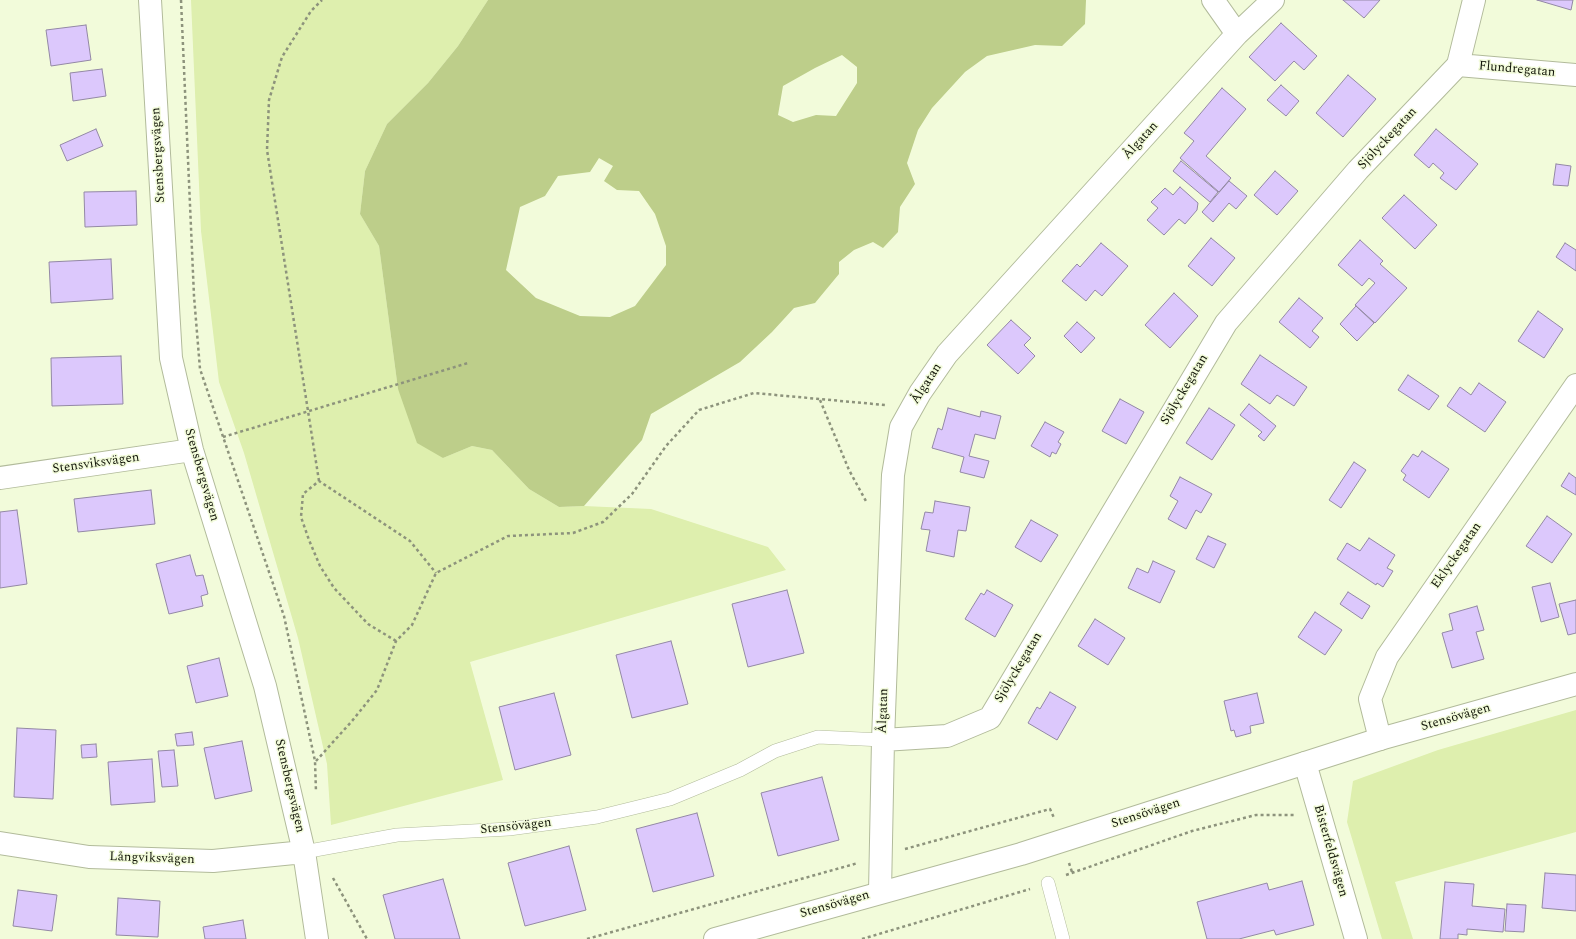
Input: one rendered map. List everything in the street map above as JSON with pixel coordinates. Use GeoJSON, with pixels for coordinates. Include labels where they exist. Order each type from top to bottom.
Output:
{"type":"FeatureCollection","features":[{"type":"Feature","properties":{"kind":"street","name":"Stensbergsvägen"},"geometry":{"type":"LineString","coordinates":[[150,0],[171,358],[192,450],[266,686],[314,850],[317,939]]}},
{"type":"Feature","properties":{"kind":"street"},"geometry":{"type":"LineString","coordinates":[[1213,0],[1237,34]]}},
{"type":"Feature","properties":{"kind":"street","name":"Ålgatan"},"geometry":{"type":"LineString","coordinates":[[880,892],[883,740],[893,475],[901,427],[947,354],[1237,34],[1273,0]]}},
{"type":"Feature","properties":{"kind":"street","name":"Sjölyckegatan"},"geometry":{"type":"LineString","coordinates":[[883,740],[947,736],[990,718],[1226,323],[1358,170],[1458,65],[1474,0]]}},
{"type":"Feature","properties":{"kind":"street","name":"Flundregatan"},"geometry":{"type":"LineString","coordinates":[[1458,65],[1576,75]]}},
{"type":"Feature","properties":{"kind":"street","name":"Eklyckegatan"},"geometry":{"type":"LineString","coordinates":[[1380,739],[1370,699],[1387,657],[1576,385]]}},
{"type":"Feature","properties":{"kind":"street","name":"Stensviksvägen"},"geometry":{"type":"LineString","coordinates":[[0,478],[192,450]]}},
{"type":"Feature","properties":{"kind":"street","name":"Stensövägen"},"geometry":{"type":"LineString","coordinates":[[715,939],[1062,842],[1380,739],[1576,684]]}},
{"type":"Feature","properties":{"kind":"street","name":"Bisterfeldsvägen"},"geometry":{"type":"LineString","coordinates":[[1305,763],[1356,939]]}},
{"type":"Feature","properties":{"kind":"street","name":"Långviksvägen"},"geometry":{"type":"LineString","coordinates":[[0,843],[89,857],[213,861],[314,850]]}},
{"type":"Feature","properties":{"kind":"lane","name":"Stensövägen"},"geometry":{"type":"LineString","coordinates":[[314,850],[397,835],[509,829],[597,817],[670,799],[740,770],[775,750],[818,737],[883,740]]}},
{"type":"Feature","properties":{"kind":"lane"},"geometry":{"type":"LineString","coordinates":[[1048,884],[1063,939]]}},
{"type":"Feature","properties":{"kind":"path"},"geometry":{"type":"LineString","coordinates":[[181,0],[194,296],[200,369],[284,616],[316,761],[316,800]]}},
{"type":"Feature","properties":{"kind":"path"},"geometry":{"type":"LineString","coordinates":[[322,0],[311,11],[282,57],[268,100],[267,150],[319,481],[410,540],[436,573]]}},
{"type":"Feature","properties":{"kind":"path"},"geometry":{"type":"LineString","coordinates":[[223,437],[468,363]]}},
{"type":"Feature","properties":{"kind":"path"},"geometry":{"type":"LineString","coordinates":[[316,761],[352,721],[377,690],[396,641],[412,625],[436,573],[508,536],[573,533],[603,522],[632,494],[666,446],[699,410],[754,393],[912,408]]}},
{"type":"Feature","properties":{"kind":"path"},"geometry":{"type":"LineString","coordinates":[[820,400],[849,470],[867,503],[891,531]]}},
{"type":"Feature","properties":{"kind":"path"},"geometry":{"type":"LineString","coordinates":[[319,481],[303,494],[301,517],[320,566],[334,588],[368,624],[396,641]]}},
{"type":"Feature","properties":{"kind":"path"},"geometry":{"type":"LineString","coordinates":[[587,939],[1050,809],[1072,872]]}},
{"type":"Feature","properties":{"kind":"path"},"geometry":{"type":"LineString","coordinates":[[862,939],[1048,884],[1072,872],[1192,831],[1256,815],[1320,816]]}},
{"type":"Feature","properties":{"kind":"path"},"geometry":{"type":"LineString","coordinates":[[314,850],[328,869],[367,939]]}},
{"type":"Feature","properties":{"kind":"shaded area"},"geometry":{"type":"Polygon","coordinates":[[[191,0],[488,0],[458,46],[428,83],[387,124],[365,171],[360,214],[379,246],[398,389],[443,458],[472,446],[492,450],[529,489],[559,507],[584,506],[651,509],[768,547],[786,570],[470,662],[503,780],[331,825],[327,764],[298,638],[244,453],[219,382],[201,231],[191,0]]]}},
{"type":"Feature","properties":{"kind":"shaded area"},"geometry":{"type":"Polygon","coordinates":[[[488,0],[1086,0],[1085,24],[1062,46],[1035,45],[987,56],[965,72],[932,108],[918,130],[907,163],[915,184],[900,207],[898,232],[883,248],[873,242],[854,250],[839,262],[839,274],[815,303],[794,308],[772,332],[740,362],[651,414],[642,440],[584,506],[559,507],[529,489],[492,450],[472,446],[443,458],[417,443],[398,389],[379,246],[360,214],[365,171],[387,124],[428,83],[458,46],[488,0]],[[842,55],[783,86],[778,115],[793,122],[816,115],[836,116],[857,83],[857,67],[842,55]],[[599,158],[590,172],[558,176],[545,196],[520,207],[506,270],[536,298],[580,316],[610,317],[635,306],[666,265],[666,246],[655,214],[639,191],[617,190],[604,181],[613,166],[599,158]]]}},
{"type":"Feature","properties":{"kind":"shaded area"},"geometry":{"type":"Polygon","coordinates":[[[1576,710],[1576,832],[1395,882],[1413,939],[1382,939],[1347,822],[1353,781],[1438,750],[1576,710]]]}},
{"type":"Feature","properties":{"kind":"building"},"geometry":{"type":"Polygon","coordinates":[[[1343,0],[1380,0],[1364,18],[1343,0]]]}},
{"type":"Feature","properties":{"kind":"building"},"geometry":{"type":"Polygon","coordinates":[[[1537,0],[1573,0],[1571,10],[1537,0]]]}},
{"type":"Feature","properties":{"kind":"building"},"geometry":{"type":"Polygon","coordinates":[[[1281,23],[1317,56],[1304,70],[1294,61],[1275,81],[1249,57],[1281,23]]]}},
{"type":"Feature","properties":{"kind":"building"},"geometry":{"type":"Polygon","coordinates":[[[86,25],[91,60],[51,66],[46,30],[86,25]]]}},
{"type":"Feature","properties":{"kind":"building"},"geometry":{"type":"Polygon","coordinates":[[[102,69],[106,96],[73,101],[70,73],[102,69]]]}},
{"type":"Feature","properties":{"kind":"building"},"geometry":{"type":"Polygon","coordinates":[[[1348,75],[1376,99],[1343,137],[1316,113],[1348,75]]]}},
{"type":"Feature","properties":{"kind":"building"},"geometry":{"type":"Polygon","coordinates":[[[1281,85],[1299,101],[1286,116],[1267,100],[1281,85]]]}},
{"type":"Feature","properties":{"kind":"building"},"geometry":{"type":"Polygon","coordinates":[[[1222,88],[1246,109],[1206,156],[1231,178],[1219,192],[1180,158],[1194,141],[1184,133],[1222,88]]]}},
{"type":"Feature","properties":{"kind":"building"},"geometry":{"type":"Polygon","coordinates":[[[96,129],[103,146],[67,161],[60,145],[96,129]]]}},
{"type":"Feature","properties":{"kind":"building"},"geometry":{"type":"Polygon","coordinates":[[[1436,129],[1478,164],[1456,190],[1440,178],[1444,173],[1433,163],[1429,168],[1414,155],[1436,129]]]}},
{"type":"Feature","properties":{"kind":"building"},"geometry":{"type":"Polygon","coordinates":[[[1181,161],[1218,192],[1210,202],[1173,171],[1181,161]]]}},
{"type":"Feature","properties":{"kind":"building"},"geometry":{"type":"Polygon","coordinates":[[[1556,164],[1571,166],[1568,186],[1553,185],[1556,164]]]}},
{"type":"Feature","properties":{"kind":"building"},"geometry":{"type":"Polygon","coordinates":[[[1275,171],[1298,191],[1277,215],[1254,195],[1275,171]]]}},
{"type":"Feature","properties":{"kind":"building"},"geometry":{"type":"Polygon","coordinates":[[[1229,181],[1247,196],[1236,209],[1229,203],[1213,222],[1202,212],[1229,181]]]}},
{"type":"Feature","properties":{"kind":"building"},"geometry":{"type":"Polygon","coordinates":[[[1180,187],[1198,203],[1197,210],[1185,224],[1179,219],[1164,235],[1147,220],[1158,208],[1151,202],[1165,188],[1173,195],[1180,187]]]}},
{"type":"Feature","properties":{"kind":"building"},"geometry":{"type":"Polygon","coordinates":[[[136,191],[137,225],[85,227],[84,192],[136,191]]]}},
{"type":"Feature","properties":{"kind":"building"},"geometry":{"type":"Polygon","coordinates":[[[1404,195],[1437,225],[1415,249],[1382,218],[1404,195]]]}},
{"type":"Feature","properties":{"kind":"building"},"geometry":{"type":"Polygon","coordinates":[[[1211,238],[1235,258],[1212,286],[1188,266],[1211,238]]]}},
{"type":"Feature","properties":{"kind":"building"},"geometry":{"type":"Polygon","coordinates":[[[1360,240],[1383,261],[1380,264],[1407,288],[1375,323],[1355,305],[1375,283],[1369,278],[1362,286],[1338,265],[1360,240]]]}},
{"type":"Feature","properties":{"kind":"building"},"geometry":{"type":"Polygon","coordinates":[[[1101,243],[1128,266],[1102,296],[1095,290],[1086,301],[1062,281],[1077,264],[1080,267],[1101,243]]]}},
{"type":"Feature","properties":{"kind":"building"},"geometry":{"type":"Polygon","coordinates":[[[1565,243],[1576,250],[1576,271],[1556,257],[1565,243]]]}},
{"type":"Feature","properties":{"kind":"building"},"geometry":{"type":"Polygon","coordinates":[[[111,259],[113,299],[51,303],[49,262],[111,259]]]}},
{"type":"Feature","properties":{"kind":"building"},"geometry":{"type":"Polygon","coordinates":[[[1174,293],[1198,316],[1170,348],[1145,325],[1174,293]]]}},
{"type":"Feature","properties":{"kind":"building"},"geometry":{"type":"Polygon","coordinates":[[[1299,298],[1323,318],[1312,331],[1319,337],[1310,348],[1279,322],[1299,298]]]}},
{"type":"Feature","properties":{"kind":"building"},"geometry":{"type":"Polygon","coordinates":[[[1356,306],[1374,323],[1357,341],[1340,324],[1356,306]]]}},
{"type":"Feature","properties":{"kind":"building"},"geometry":{"type":"Polygon","coordinates":[[[1538,311],[1563,329],[1544,358],[1518,341],[1538,311]]]}},
{"type":"Feature","properties":{"kind":"building"},"geometry":{"type":"Polygon","coordinates":[[[1011,320],[1031,338],[1024,345],[1035,356],[1018,374],[987,345],[1011,320]]]}},
{"type":"Feature","properties":{"kind":"building"},"geometry":{"type":"Polygon","coordinates":[[[1077,322],[1095,338],[1081,353],[1064,336],[1077,322]]]}},
{"type":"Feature","properties":{"kind":"building"},"geometry":{"type":"Polygon","coordinates":[[[1260,355],[1307,387],[1294,406],[1277,395],[1270,404],[1241,384],[1260,355]]]}},
{"type":"Feature","properties":{"kind":"building"},"geometry":{"type":"Polygon","coordinates":[[[121,356],[123,404],[52,406],[51,358],[121,356]]]}},
{"type":"Feature","properties":{"kind":"building"},"geometry":{"type":"Polygon","coordinates":[[[1408,375],[1439,396],[1429,410],[1398,390],[1408,375]]]}},
{"type":"Feature","properties":{"kind":"building"},"geometry":{"type":"Polygon","coordinates":[[[1479,383],[1506,402],[1485,432],[1447,406],[1460,387],[1471,395],[1479,383]]]}},
{"type":"Feature","properties":{"kind":"building"},"geometry":{"type":"Polygon","coordinates":[[[1120,399],[1144,412],[1126,444],[1102,431],[1120,399]]]}},
{"type":"Feature","properties":{"kind":"building"},"geometry":{"type":"Polygon","coordinates":[[[1249,404],[1276,426],[1264,441],[1258,436],[1262,432],[1240,415],[1249,404]]]}},
{"type":"Feature","properties":{"kind":"building"},"geometry":{"type":"Polygon","coordinates":[[[948,408],[980,417],[981,411],[1001,416],[995,439],[975,434],[969,456],[989,461],[984,478],[960,472],[964,457],[932,448],[938,428],[942,430],[948,408]]]}},
{"type":"Feature","properties":{"kind":"building"},"geometry":{"type":"Polygon","coordinates":[[[1209,408],[1235,425],[1212,460],[1186,443],[1209,408]]]}},
{"type":"Feature","properties":{"kind":"building"},"geometry":{"type":"Polygon","coordinates":[[[1045,422],[1064,432],[1058,442],[1061,444],[1056,454],[1052,452],[1050,457],[1031,446],[1045,422]]]}},
{"type":"Feature","properties":{"kind":"building"},"geometry":{"type":"Polygon","coordinates":[[[1422,451],[1449,469],[1429,498],[1403,480],[1406,475],[1401,471],[1413,454],[1418,457],[1422,451]]]}},
{"type":"Feature","properties":{"kind":"building"},"geometry":{"type":"Polygon","coordinates":[[[1354,462],[1366,470],[1341,508],[1329,500],[1354,462]]]}},
{"type":"Feature","properties":{"kind":"building"},"geometry":{"type":"Polygon","coordinates":[[[1569,473],[1576,478],[1576,495],[1561,486],[1569,473]]]}},
{"type":"Feature","properties":{"kind":"building"},"geometry":{"type":"Polygon","coordinates":[[[1180,477],[1212,494],[1201,513],[1196,510],[1186,529],[1168,519],[1178,501],[1170,496],[1180,477]]]}},
{"type":"Feature","properties":{"kind":"building"},"geometry":{"type":"Polygon","coordinates":[[[151,490],[155,524],[78,532],[74,499],[151,490]]]}},
{"type":"Feature","properties":{"kind":"building"},"geometry":{"type":"Polygon","coordinates":[[[935,501],[970,507],[966,531],[958,530],[954,557],[926,551],[930,530],[921,529],[925,512],[933,513],[935,501]]]}},
{"type":"Feature","properties":{"kind":"building"},"geometry":{"type":"Polygon","coordinates":[[[17,510],[27,584],[0,588],[0,512],[17,510]]]}},
{"type":"Feature","properties":{"kind":"building"},"geometry":{"type":"Polygon","coordinates":[[[1547,516],[1572,534],[1552,563],[1526,546],[1547,516]]]}},
{"type":"Feature","properties":{"kind":"building"},"geometry":{"type":"Polygon","coordinates":[[[1031,520],[1058,535],[1041,562],[1015,547],[1031,520]]]}},
{"type":"Feature","properties":{"kind":"building"},"geometry":{"type":"Polygon","coordinates":[[[1208,536],[1226,544],[1214,568],[1196,559],[1208,536]]]}},
{"type":"Feature","properties":{"kind":"building"},"geometry":{"type":"Polygon","coordinates":[[[1369,538],[1395,555],[1387,568],[1393,571],[1383,587],[1377,583],[1376,585],[1337,559],[1347,543],[1360,551],[1369,538]]]}},
{"type":"Feature","properties":{"kind":"building"},"geometry":{"type":"Polygon","coordinates":[[[190,555],[196,576],[203,575],[208,594],[201,596],[203,606],[169,614],[156,564],[190,555]]]}},
{"type":"Feature","properties":{"kind":"building"},"geometry":{"type":"Polygon","coordinates":[[[1153,561],[1175,571],[1160,603],[1128,588],[1137,568],[1148,573],[1153,561]]]}},
{"type":"Feature","properties":{"kind":"building"},"geometry":{"type":"Polygon","coordinates":[[[1550,583],[1559,617],[1541,622],[1532,587],[1550,583]]]}},
{"type":"Feature","properties":{"kind":"building"},"geometry":{"type":"Polygon","coordinates":[[[787,590],[804,653],[748,667],[732,604],[787,590]]]}},
{"type":"Feature","properties":{"kind":"building"},"geometry":{"type":"Polygon","coordinates":[[[987,590],[1013,605],[995,637],[965,619],[981,593],[984,595],[987,590]]]}},
{"type":"Feature","properties":{"kind":"building"},"geometry":{"type":"Polygon","coordinates":[[[1348,592],[1370,606],[1362,619],[1340,604],[1348,592]]]}},
{"type":"Feature","properties":{"kind":"building"},"geometry":{"type":"Polygon","coordinates":[[[1576,600],[1576,633],[1568,635],[1559,604],[1576,600]]]}},
{"type":"Feature","properties":{"kind":"building"},"geometry":{"type":"Polygon","coordinates":[[[1477,606],[1484,630],[1476,632],[1484,659],[1452,668],[1442,633],[1453,630],[1449,614],[1477,606]]]}},
{"type":"Feature","properties":{"kind":"building"},"geometry":{"type":"Polygon","coordinates":[[[1315,612],[1342,630],[1325,655],[1298,637],[1315,612]]]}},
{"type":"Feature","properties":{"kind":"building"},"geometry":{"type":"Polygon","coordinates":[[[1095,619],[1125,638],[1108,665],[1078,646],[1095,619]]]}},
{"type":"Feature","properties":{"kind":"building"},"geometry":{"type":"Polygon","coordinates":[[[671,641],[688,704],[632,718],[616,655],[671,641]]]}},
{"type":"Feature","properties":{"kind":"building"},"geometry":{"type":"Polygon","coordinates":[[[219,658],[228,696],[196,703],[187,666],[219,658]]]}},
{"type":"Feature","properties":{"kind":"building"},"geometry":{"type":"Polygon","coordinates":[[[1050,692],[1076,707],[1057,740],[1028,723],[1037,707],[1040,709],[1050,692]]]}},
{"type":"Feature","properties":{"kind":"building"},"geometry":{"type":"Polygon","coordinates":[[[554,693],[571,755],[515,770],[499,707],[554,693]]]}},
{"type":"Feature","properties":{"kind":"building"},"geometry":{"type":"Polygon","coordinates":[[[1257,693],[1264,723],[1250,726],[1251,733],[1236,737],[1234,730],[1231,731],[1224,701],[1257,693]]]}},
{"type":"Feature","properties":{"kind":"building"},"geometry":{"type":"Polygon","coordinates":[[[17,728],[56,730],[53,799],[14,797],[17,728]]]}},
{"type":"Feature","properties":{"kind":"building"},"geometry":{"type":"Polygon","coordinates":[[[192,732],[194,745],[177,746],[175,734],[192,732]]]}},
{"type":"Feature","properties":{"kind":"building"},"geometry":{"type":"Polygon","coordinates":[[[242,741],[252,791],[215,799],[204,748],[242,741]]]}},
{"type":"Feature","properties":{"kind":"building"},"geometry":{"type":"Polygon","coordinates":[[[96,744],[97,757],[82,758],[81,745],[96,744]]]}},
{"type":"Feature","properties":{"kind":"building"},"geometry":{"type":"Polygon","coordinates":[[[174,750],[178,786],[162,787],[158,751],[174,750]]]}},
{"type":"Feature","properties":{"kind":"building"},"geometry":{"type":"Polygon","coordinates":[[[152,759],[155,802],[111,805],[108,762],[152,759]]]}},
{"type":"Feature","properties":{"kind":"building"},"geometry":{"type":"Polygon","coordinates":[[[822,777],[839,840],[778,856],[761,793],[822,777]]]}},
{"type":"Feature","properties":{"kind":"building"},"geometry":{"type":"Polygon","coordinates":[[[697,813],[714,876],[653,892],[636,829],[697,813]]]}},
{"type":"Feature","properties":{"kind":"building"},"geometry":{"type":"Polygon","coordinates":[[[569,846],[586,910],[525,926],[508,863],[569,846]]]}},
{"type":"Feature","properties":{"kind":"building"},"geometry":{"type":"Polygon","coordinates":[[[1545,873],[1576,875],[1576,911],[1542,908],[1545,873]]]}},
{"type":"Feature","properties":{"kind":"building"},"geometry":{"type":"Polygon","coordinates":[[[443,879],[460,939],[395,939],[383,895],[443,879]]]}},
{"type":"Feature","properties":{"kind":"building"},"geometry":{"type":"Polygon","coordinates":[[[1302,881],[1314,925],[1276,935],[1274,930],[1239,939],[1207,939],[1197,902],[1267,883],[1269,890],[1302,881]]]}},
{"type":"Feature","properties":{"kind":"building"},"geometry":{"type":"Polygon","coordinates":[[[1445,882],[1474,884],[1472,906],[1505,909],[1503,932],[1467,929],[1467,935],[1458,934],[1458,939],[1440,939],[1445,882]]]}},
{"type":"Feature","properties":{"kind":"building"},"geometry":{"type":"Polygon","coordinates":[[[18,890],[57,895],[52,931],[13,926],[18,890]]]}},
{"type":"Feature","properties":{"kind":"building"},"geometry":{"type":"Polygon","coordinates":[[[118,898],[160,901],[158,937],[116,935],[118,898]]]}},
{"type":"Feature","properties":{"kind":"building"},"geometry":{"type":"Polygon","coordinates":[[[1507,904],[1526,905],[1524,932],[1505,931],[1507,904]]]}},
{"type":"Feature","properties":{"kind":"building"},"geometry":{"type":"Polygon","coordinates":[[[243,920],[246,939],[205,939],[203,927],[243,920]]]}}]}
